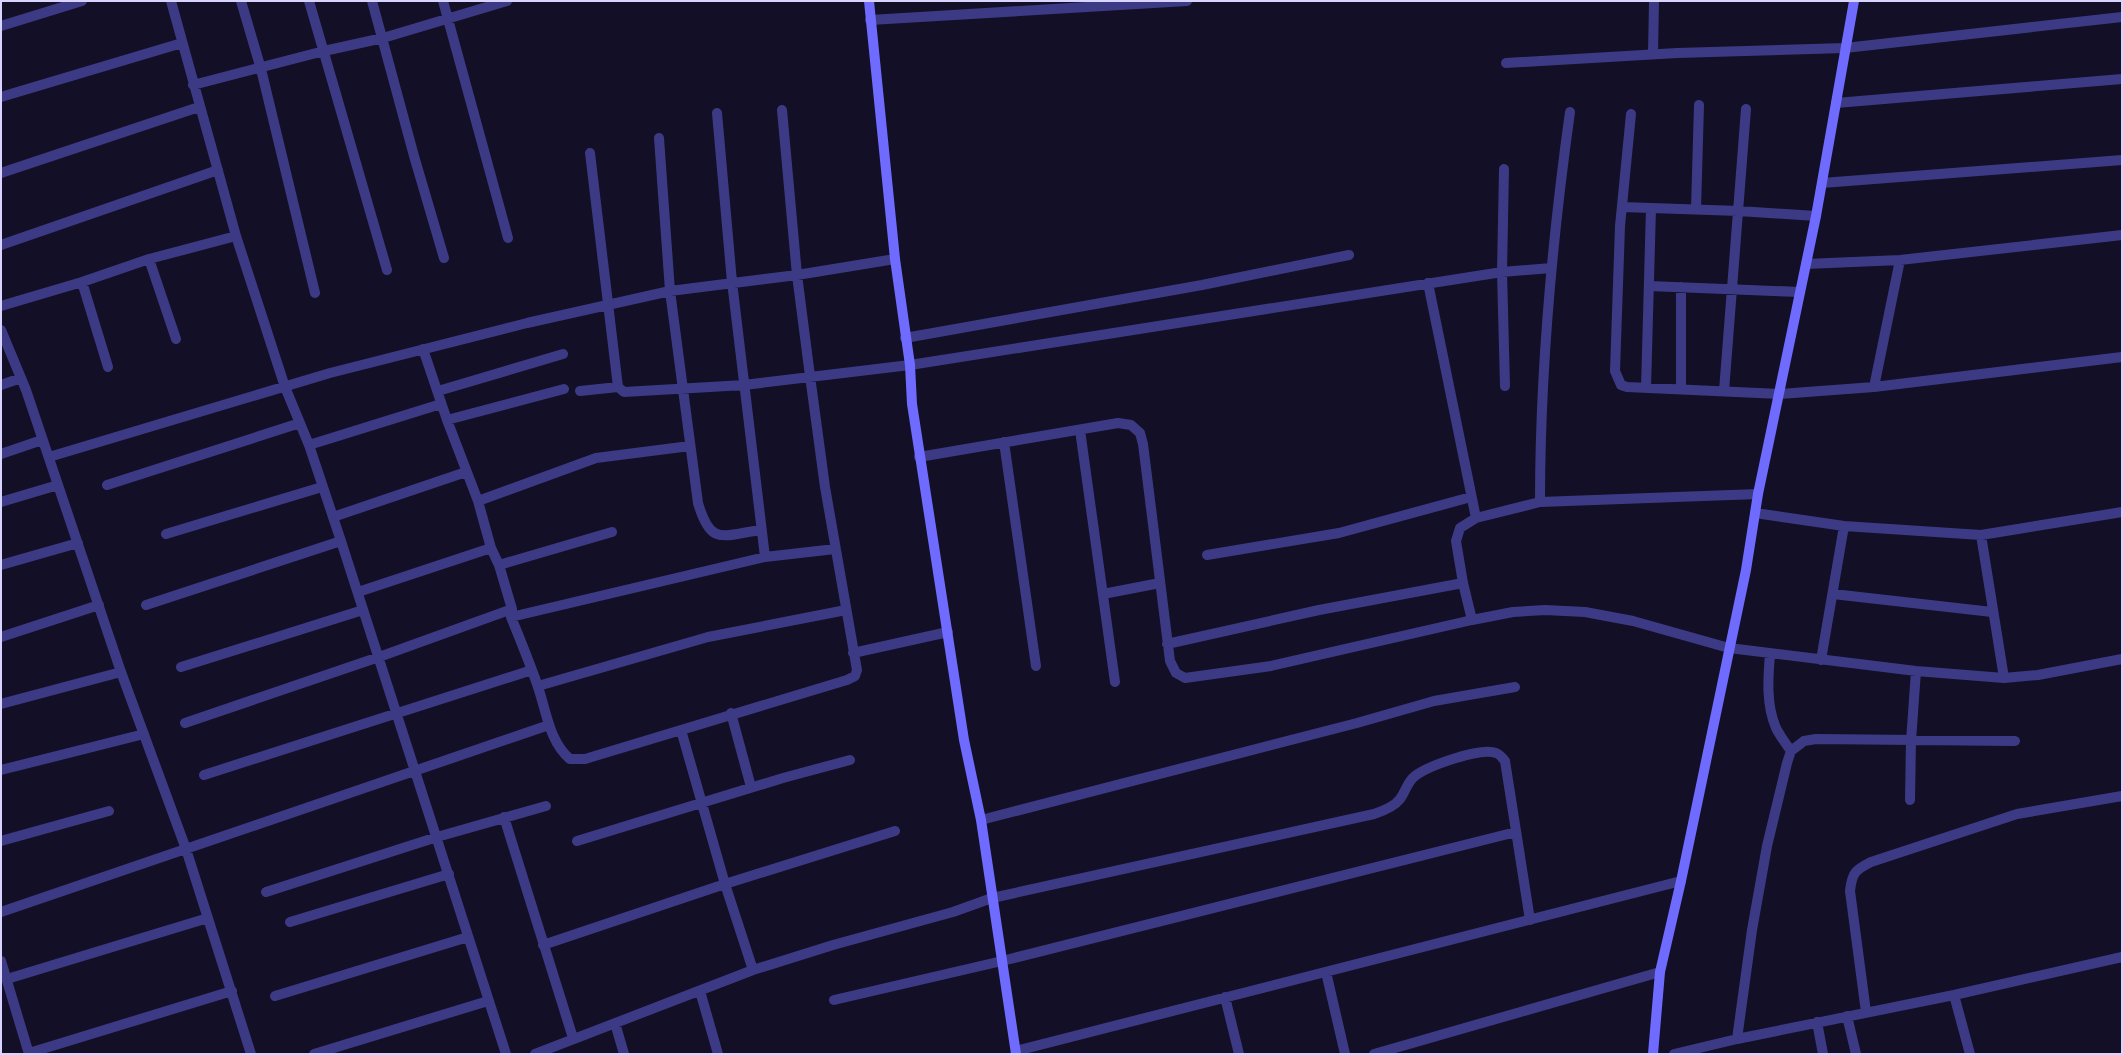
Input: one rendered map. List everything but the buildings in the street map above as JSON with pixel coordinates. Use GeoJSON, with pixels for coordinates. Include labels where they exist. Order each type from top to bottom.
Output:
{"type":"FeatureCollection","features":[{"type":"Feature","properties":{"kind":"main road"},"geometry":{"type":"LineString","coordinates":[[868,1],[895,259],[910,365],[912,404],[919,457],[964,740],[981,820],[1016,1053]]}},
{"type":"Feature","properties":{"kind":"main road"},"geometry":{"type":"LineString","coordinates":[[1653,1054],[1660,972],[1681,881],[1729,648],[1758,494],[1816,216],[1854,1]]}},
{"type":"Feature","properties":{"kind":"street"},"geometry":{"type":"LineString","coordinates":[[1,26],[82,1]]}},
{"type":"Feature","properties":{"kind":"street"},"geometry":{"type":"LineString","coordinates":[[170,1],[236,236],[264,318],[285,387],[300,423],[341,540],[506,1054]]}},
{"type":"Feature","properties":{"kind":"street"},"geometry":{"type":"LineString","coordinates":[[241,1],[261,69],[315,293]]}},
{"type":"Feature","properties":{"kind":"street"},"geometry":{"type":"LineString","coordinates":[[309,1],[387,270]]}},
{"type":"Feature","properties":{"kind":"street"},"geometry":{"type":"LineString","coordinates":[[372,1],[414,156],[444,258]]}},
{"type":"Feature","properties":{"kind":"street"},"geometry":{"type":"LineString","coordinates":[[443,1],[508,238]]}},
{"type":"Feature","properties":{"kind":"street"},"geometry":{"type":"LineString","coordinates":[[193,85],[261,69],[324,51],[383,38],[507,1]]}},
{"type":"Feature","properties":{"kind":"street"},"geometry":{"type":"LineString","coordinates":[[870,20],[1187,1]]}},
{"type":"Feature","properties":{"kind":"street"},"geometry":{"type":"LineString","coordinates":[[1653,54],[1654,1]]}},
{"type":"Feature","properties":{"kind":"street"},"geometry":{"type":"LineString","coordinates":[[1506,63],[1653,54],[1845,48],[2122,17]]}},
{"type":"Feature","properties":{"kind":"street"},"geometry":{"type":"LineString","coordinates":[[1,97],[182,43]]}},
{"type":"Feature","properties":{"kind":"street"},"geometry":{"type":"LineString","coordinates":[[1836,103],[2122,79]]}},
{"type":"Feature","properties":{"kind":"street"},"geometry":{"type":"LineString","coordinates":[[1696,209],[1699,105]]}},
{"type":"Feature","properties":{"kind":"street"},"geometry":{"type":"LineString","coordinates":[[1,173],[199,107]]}},
{"type":"Feature","properties":{"kind":"street"},"geometry":{"type":"LineString","coordinates":[[1724,391],[1746,109]]}},
{"type":"Feature","properties":{"kind":"street"},"geometry":{"type":"LineString","coordinates":[[423,349],[441,404],[478,500],[491,548],[499,565],[511,613],[538,686],[550,725],[561,752],[570,759],[585,759],[847,680],[854,676],[857,670],[835,550],[797,275],[782,110]]}},
{"type":"Feature","properties":{"kind":"street"},"geometry":{"type":"LineString","coordinates":[[1540,502],[1540,426],[1551,268],[1570,112]]}},
{"type":"Feature","properties":{"kind":"street"},"geometry":{"type":"LineString","coordinates":[[717,113],[732,282],[765,557]]}},
{"type":"Feature","properties":{"kind":"street"},"geometry":{"type":"LineString","coordinates":[[1632,114],[1622,207],[1615,371],[1621,385],[1646,388],[1780,394],[1874,387],[2122,357]]}},
{"type":"Feature","properties":{"kind":"street"},"geometry":{"type":"LineString","coordinates":[[659,138],[670,291],[698,503],[706,526],[713,534],[720,535],[761,530]]}},
{"type":"Feature","properties":{"kind":"street"},"geometry":{"type":"LineString","coordinates":[[590,153],[607,306],[618,387],[624,392],[684,390],[744,385],[910,365],[1428,283],[1502,272],[1551,268]]}},
{"type":"Feature","properties":{"kind":"street"},"geometry":{"type":"LineString","coordinates":[[1822,182],[2122,160]]}},
{"type":"Feature","properties":{"kind":"street"},"geometry":{"type":"LineString","coordinates":[[1504,169],[1502,272],[1505,386]]}},
{"type":"Feature","properties":{"kind":"street"},"geometry":{"type":"LineString","coordinates":[[1,245],[218,170]]}},
{"type":"Feature","properties":{"kind":"street"},"geometry":{"type":"LineString","coordinates":[[1622,207],[1696,209],[1816,216]]}},
{"type":"Feature","properties":{"kind":"street"},"geometry":{"type":"LineString","coordinates":[[1646,388],[1651,208]]}},
{"type":"Feature","properties":{"kind":"street"},"geometry":{"type":"LineString","coordinates":[[1806,264],[1900,260],[2122,235]]}},
{"type":"Feature","properties":{"kind":"street"},"geometry":{"type":"LineString","coordinates":[[1,306],[82,282],[149,259],[236,236]]}},
{"type":"Feature","properties":{"kind":"street"},"geometry":{"type":"LineString","coordinates":[[905,338],[1202,285],[1349,255]]}},
{"type":"Feature","properties":{"kind":"street"},"geometry":{"type":"LineString","coordinates":[[149,259],[176,339]]}},
{"type":"Feature","properties":{"kind":"street"},"geometry":{"type":"LineString","coordinates":[[49,457],[285,387],[423,349],[527,323],[670,291],[797,275],[895,259]]}},
{"type":"Feature","properties":{"kind":"street"},"geometry":{"type":"LineString","coordinates":[[1874,387],[1900,260]]}},
{"type":"Feature","properties":{"kind":"street"},"geometry":{"type":"LineString","coordinates":[[82,282],[108,367]]}},
{"type":"Feature","properties":{"kind":"street"},"geometry":{"type":"LineString","coordinates":[[1428,283],[1476,518]]}},
{"type":"Feature","properties":{"kind":"street"},"geometry":{"type":"LineString","coordinates":[[1649,286],[1800,292]]}},
{"type":"Feature","properties":{"kind":"street"},"geometry":{"type":"LineString","coordinates":[[1681,287],[1681,389]]}},
{"type":"Feature","properties":{"kind":"street"},"geometry":{"type":"LineString","coordinates":[[1,330],[26,390],[121,672],[186,849],[251,1054]]}},
{"type":"Feature","properties":{"kind":"street"},"geometry":{"type":"LineString","coordinates":[[438,391],[563,354]]}},
{"type":"Feature","properties":{"kind":"street"},"geometry":{"type":"LineString","coordinates":[[1,386],[21,378]]}},
{"type":"Feature","properties":{"kind":"street"},"geometry":{"type":"LineString","coordinates":[[580,391],[618,387]]}},
{"type":"Feature","properties":{"kind":"street"},"geometry":{"type":"LineString","coordinates":[[447,420],[564,389]]}},
{"type":"Feature","properties":{"kind":"street"},"geometry":{"type":"LineString","coordinates":[[308,446],[441,404]]}},
{"type":"Feature","properties":{"kind":"street"},"geometry":{"type":"LineString","coordinates":[[107,485],[300,423]]}},
{"type":"Feature","properties":{"kind":"street"},"geometry":{"type":"LineString","coordinates":[[919,457],[1118,423],[1131,424],[1140,433],[1143,444],[1170,661],[1176,673],[1185,678],[1271,666],[1472,620],[1514,612],[1545,610],[1585,612],[1633,621],[1729,648],[1916,671],[2004,678],[2038,675],[2122,659]]}},
{"type":"Feature","properties":{"kind":"street"},"geometry":{"type":"LineString","coordinates":[[1080,430],[1115,682]]}},
{"type":"Feature","properties":{"kind":"street"},"geometry":{"type":"LineString","coordinates":[[1,454],[42,440]]}},
{"type":"Feature","properties":{"kind":"street"},"geometry":{"type":"LineString","coordinates":[[1004,442],[1036,666]]}},
{"type":"Feature","properties":{"kind":"street"},"geometry":{"type":"LineString","coordinates":[[478,500],[596,458],[690,446]]}},
{"type":"Feature","properties":{"kind":"street"},"geometry":{"type":"LineString","coordinates":[[333,517],[466,472]]}},
{"type":"Feature","properties":{"kind":"street"},"geometry":{"type":"LineString","coordinates":[[1,502],[58,485]]}},
{"type":"Feature","properties":{"kind":"street"},"geometry":{"type":"LineString","coordinates":[[166,534],[322,487]]}},
{"type":"Feature","properties":{"kind":"street"},"geometry":{"type":"LineString","coordinates":[[1472,620],[1463,583],[1456,541],[1460,528],[1476,518],[1540,502],[1758,494]]}},
{"type":"Feature","properties":{"kind":"street"},"geometry":{"type":"LineString","coordinates":[[1207,555],[1339,533],[1471,497]]}},
{"type":"Feature","properties":{"kind":"street"},"geometry":{"type":"LineString","coordinates":[[1755,513],[1844,526],[1981,535],[2122,512]]}},
{"type":"Feature","properties":{"kind":"street"},"geometry":{"type":"LineString","coordinates":[[1821,660],[1844,526]]}},
{"type":"Feature","properties":{"kind":"street"},"geometry":{"type":"LineString","coordinates":[[499,565],[612,532]]}},
{"type":"Feature","properties":{"kind":"street"},"geometry":{"type":"LineString","coordinates":[[1981,535],[1992,612],[2004,678]]}},
{"type":"Feature","properties":{"kind":"street"},"geometry":{"type":"LineString","coordinates":[[146,606],[341,540]]}},
{"type":"Feature","properties":{"kind":"street"},"geometry":{"type":"LineString","coordinates":[[1,565],[78,543]]}},
{"type":"Feature","properties":{"kind":"street"},"geometry":{"type":"LineString","coordinates":[[358,592],[491,548]]}},
{"type":"Feature","properties":{"kind":"street"},"geometry":{"type":"LineString","coordinates":[[185,724],[511,613],[765,557],[835,550]]}},
{"type":"Feature","properties":{"kind":"street"},"geometry":{"type":"LineString","coordinates":[[1103,594],[1160,583]]}},
{"type":"Feature","properties":{"kind":"street"},"geometry":{"type":"LineString","coordinates":[[1167,644],[1319,610],[1463,583]]}},
{"type":"Feature","properties":{"kind":"street"},"geometry":{"type":"LineString","coordinates":[[1833,594],[1992,612]]}},
{"type":"Feature","properties":{"kind":"street"},"geometry":{"type":"LineString","coordinates":[[1,637],[99,605]]}},
{"type":"Feature","properties":{"kind":"street"},"geometry":{"type":"LineString","coordinates":[[181,667],[364,610]]}},
{"type":"Feature","properties":{"kind":"street"},"geometry":{"type":"LineString","coordinates":[[538,686],[708,637],[846,610]]}},
{"type":"Feature","properties":{"kind":"street"},"geometry":{"type":"LineString","coordinates":[[853,653],[948,632]]}},
{"type":"Feature","properties":{"kind":"street"},"geometry":{"type":"LineString","coordinates":[[1770,654],[1768,674],[1769,702],[1776,727],[1791,751]]}},
{"type":"Feature","properties":{"kind":"street"},"geometry":{"type":"LineString","coordinates":[[204,775],[532,670]]}},
{"type":"Feature","properties":{"kind":"street"},"geometry":{"type":"LineString","coordinates":[[1910,800],[1911,741],[1916,671]]}},
{"type":"Feature","properties":{"kind":"street"},"geometry":{"type":"LineString","coordinates":[[1,704],[121,672]]}},
{"type":"Feature","properties":{"kind":"street"},"geometry":{"type":"LineString","coordinates":[[981,820],[1357,723],[1434,701],[1515,687]]}},
{"type":"Feature","properties":{"kind":"street"},"geometry":{"type":"LineString","coordinates":[[731,714],[751,787]]}},
{"type":"Feature","properties":{"kind":"street"},"geometry":{"type":"LineString","coordinates":[[1,912],[550,725]]}},
{"type":"Feature","properties":{"kind":"street"},"geometry":{"type":"LineString","coordinates":[[681,730],[725,884],[753,970]]}},
{"type":"Feature","properties":{"kind":"street"},"geometry":{"type":"LineString","coordinates":[[1,770],[144,734]]}},
{"type":"Feature","properties":{"kind":"street"},"geometry":{"type":"LineString","coordinates":[[1737,1039],[1752,930],[1767,846],[1791,751],[1804,741],[1816,739],[2015,741]]}},
{"type":"Feature","properties":{"kind":"street"},"geometry":{"type":"LineString","coordinates":[[535,1054],[573,1038],[753,970],[834,945],[953,912],[992,898],[1374,814],[1390,808],[1400,799],[1413,778],[1423,770],[1469,755],[1487,752],[1498,753],[1505,761],[1530,920]]}},
{"type":"Feature","properties":{"kind":"street"},"geometry":{"type":"LineString","coordinates":[[577,841],[751,787],[850,760]]}},
{"type":"Feature","properties":{"kind":"street"},"geometry":{"type":"LineString","coordinates":[[1866,1012],[1850,891],[1852,877],[1859,868],[1871,862],[2017,814],[2122,796]]}},
{"type":"Feature","properties":{"kind":"street"},"geometry":{"type":"LineString","coordinates":[[266,892],[437,837],[546,806]]}},
{"type":"Feature","properties":{"kind":"street"},"geometry":{"type":"LineString","coordinates":[[1,841],[109,811]]}},
{"type":"Feature","properties":{"kind":"street"},"geometry":{"type":"LineString","coordinates":[[504,817],[573,1038]]}},
{"type":"Feature","properties":{"kind":"street"},"geometry":{"type":"LineString","coordinates":[[543,945],[725,884],[895,831]]}},
{"type":"Feature","properties":{"kind":"street"},"geometry":{"type":"LineString","coordinates":[[834,1000],[1002,961],[1516,832]]}},
{"type":"Feature","properties":{"kind":"street"},"geometry":{"type":"LineString","coordinates":[[290,922],[449,874]]}},
{"type":"Feature","properties":{"kind":"street"},"geometry":{"type":"LineString","coordinates":[[1016,1053],[1225,997],[1681,881]]}},
{"type":"Feature","properties":{"kind":"street"},"geometry":{"type":"LineString","coordinates":[[7,979],[208,918]]}},
{"type":"Feature","properties":{"kind":"street"},"geometry":{"type":"LineString","coordinates":[[275,996],[468,937]]}},
{"type":"Feature","properties":{"kind":"street"},"geometry":{"type":"LineString","coordinates":[[1674,1054],[1817,1022],[1954,995],[2122,957]]}},
{"type":"Feature","properties":{"kind":"street"},"geometry":{"type":"LineString","coordinates":[[1,961],[29,1054],[232,991]]}},
{"type":"Feature","properties":{"kind":"street"},"geometry":{"type":"LineString","coordinates":[[1326,972],[1345,1054]]}},
{"type":"Feature","properties":{"kind":"street"},"geometry":{"type":"LineString","coordinates":[[1374,1054],[1660,972]]}},
{"type":"Feature","properties":{"kind":"street"},"geometry":{"type":"LineString","coordinates":[[700,991],[718,1054]]}},
{"type":"Feature","properties":{"kind":"street"},"geometry":{"type":"LineString","coordinates":[[1954,995],[1970,1054]]}},
{"type":"Feature","properties":{"kind":"street"},"geometry":{"type":"LineString","coordinates":[[1225,997],[1239,1054]]}},
{"type":"Feature","properties":{"kind":"street"},"geometry":{"type":"LineString","coordinates":[[314,1054],[488,1001]]}},
{"type":"Feature","properties":{"kind":"street"},"geometry":{"type":"LineString","coordinates":[[1848,1016],[1856,1054]]}},
{"type":"Feature","properties":{"kind":"street"},"geometry":{"type":"LineString","coordinates":[[1817,1022],[1823,1054]]}},
{"type":"Feature","properties":{"kind":"street"},"geometry":{"type":"LineString","coordinates":[[615,1023],[624,1054]]}}]}
